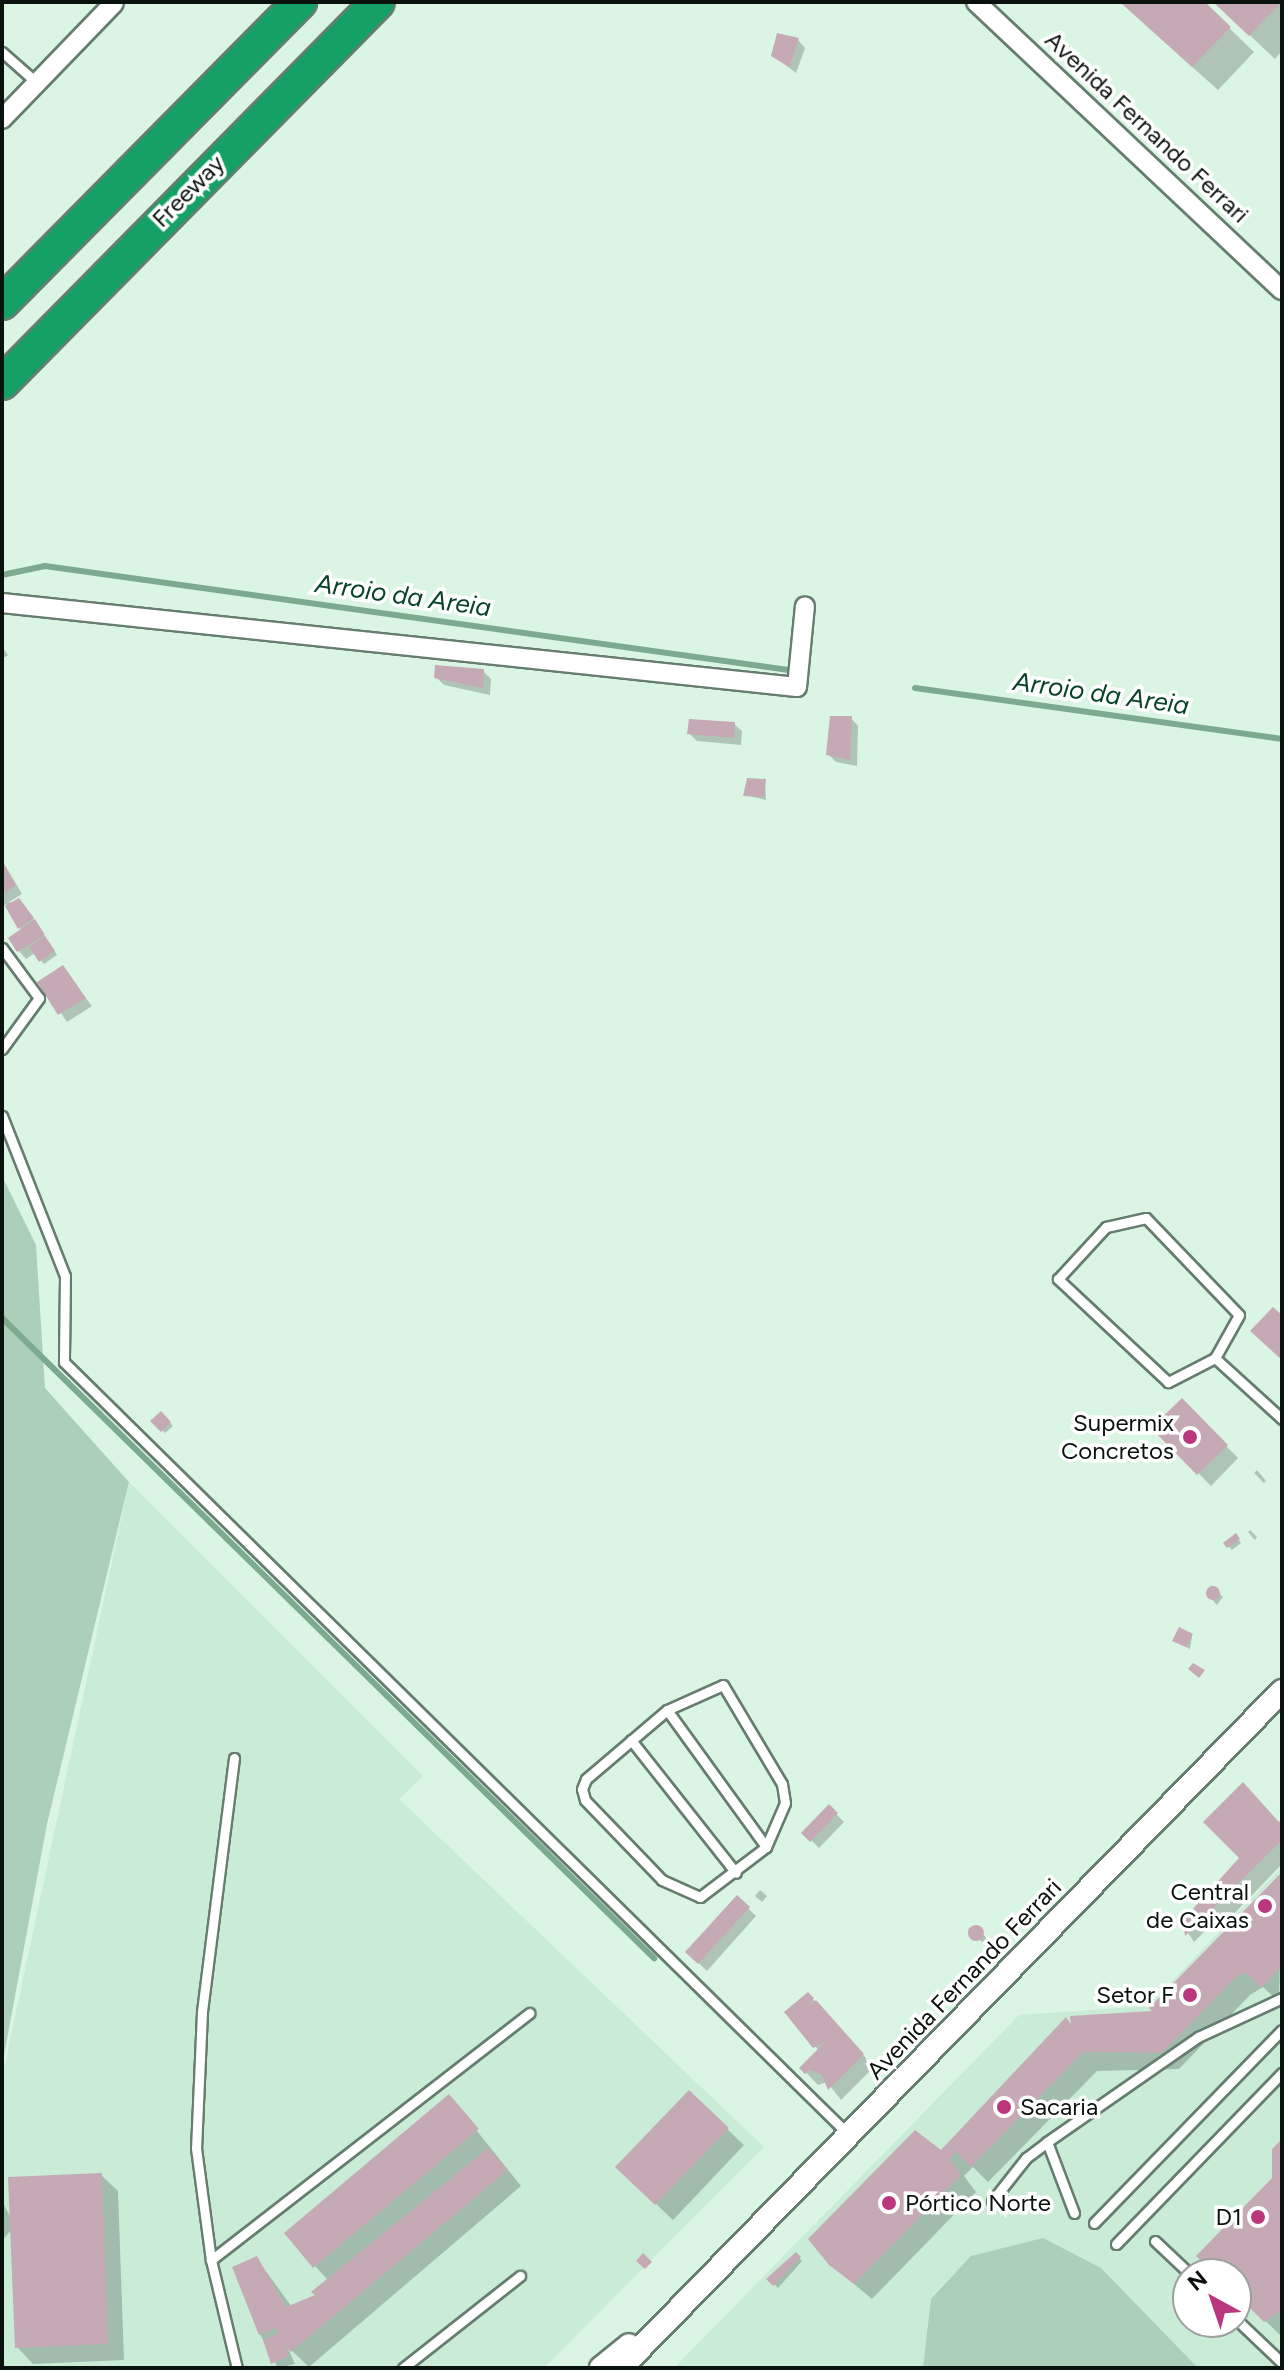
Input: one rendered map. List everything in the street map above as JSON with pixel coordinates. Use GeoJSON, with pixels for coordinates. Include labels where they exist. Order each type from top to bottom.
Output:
{"type":"FeatureCollection","features":[{"type":"Feature","properties":{"kind":"highway"},"geometry":{"type":"LineString","coordinates":[[2,303],[300,2]]}},
{"type":"Feature","properties":{"kind":"highway","name":"Freeway"},"geometry":{"type":"LineString","coordinates":[[2,383],[378,2]]}},
{"type":"Feature","properties":{"kind":"street"},"geometry":{"type":"LineString","coordinates":[[2,119],[114,2]]}},
{"type":"Feature","properties":{"kind":"street","name":"Avenida Fernando Ferrari"},"geometry":{"type":"LineString","coordinates":[[976,2],[1282,290]]}},
{"type":"Feature","properties":{"kind":"street"},"geometry":{"type":"LineString","coordinates":[[2,603],[797,687],[805,606]]}},
{"type":"Feature","properties":{"kind":"street","name":"Avenida Fernando Ferrari"},"geometry":{"type":"LineString","coordinates":[[621,2368],[682,2301],[1282,1691]]}},
{"type":"Feature","properties":{"kind":"street","name":"Avenida Fernando Ferrari"},"geometry":{"type":"LineString","coordinates":[[601,2368],[682,2301]]}},
{"type":"Feature","properties":{"kind":"lane"},"geometry":{"type":"LineString","coordinates":[[2,52],[37,83]]}},
{"type":"Feature","properties":{"kind":"lane"},"geometry":{"type":"LineString","coordinates":[[2,948],[39,998],[2,1049]]}},
{"type":"Feature","properties":{"kind":"lane"},"geometry":{"type":"LineString","coordinates":[[2,1116],[65,1276],[64,1362],[848,2134]]}},
{"type":"Feature","properties":{"kind":"lane"},"geometry":{"type":"LineString","coordinates":[[1146,1218],[1239,1315],[1215,1358],[1168,1382],[1058,1279],[1106,1227],[1146,1218]]}},
{"type":"Feature","properties":{"kind":"lane"},"geometry":{"type":"LineString","coordinates":[[1215,1358],[1282,1419]]}},
{"type":"Feature","properties":{"kind":"lane"},"geometry":{"type":"LineString","coordinates":[[723,1685],[782,1784],[785,1803],[766,1847],[736,1873],[700,1897],[683,1893],[662,1880],[585,1800],[586,1779],[631,1740],[667,1710],[708,1688],[723,1685]]}},
{"type":"Feature","properties":{"kind":"lane"},"geometry":{"type":"LineString","coordinates":[[667,1710],[766,1847]]}},
{"type":"Feature","properties":{"kind":"lane"},"geometry":{"type":"LineString","coordinates":[[631,1740],[736,1873]]}},
{"type":"Feature","properties":{"kind":"lane"},"geometry":{"type":"LineString","coordinates":[[234,1758],[202,2012],[196,2148],[211,2260],[237,2368]]}},
{"type":"Feature","properties":{"kind":"lane"},"geometry":{"type":"LineString","coordinates":[[992,2201],[1026,2158],[1047,2142],[1198,2037],[1282,1998]]}},
{"type":"Feature","properties":{"kind":"lane"},"geometry":{"type":"LineString","coordinates":[[211,2260],[530,2013]]}},
{"type":"Feature","properties":{"kind":"lane"},"geometry":{"type":"LineString","coordinates":[[1094,2223],[1282,2030]]}},
{"type":"Feature","properties":{"kind":"lane"},"geometry":{"type":"LineString","coordinates":[[1116,2244],[1282,2073]]}},
{"type":"Feature","properties":{"kind":"lane"},"geometry":{"type":"LineString","coordinates":[[1047,2142],[1074,2213]]}},
{"type":"Feature","properties":{"kind":"lane"},"geometry":{"type":"LineString","coordinates":[[1155,2241],[1173,2258]]}},
{"type":"Feature","properties":{"kind":"lane"},"geometry":{"type":"LineString","coordinates":[[403,2368],[520,2276]]}},
{"type":"Feature","properties":{"kind":"lane"},"geometry":{"type":"LineString","coordinates":[[1252,2334],[1282,2363]]}},
{"type":"Feature","properties":{"kind":"shaded area"},"geometry":{"type":"Polygon","coordinates":[[[2,1176],[36,1245],[45,1388],[129,1482],[47,1824],[2,2066],[2,1176]]]}},
{"type":"Feature","properties":{"kind":"shaded area"},"geometry":{"type":"Polygon","coordinates":[[[129,1482],[423,1776],[399,1799],[764,2147],[544,2368],[2,2368],[2,2077],[129,1482]]]}},
{"type":"Feature","properties":{"kind":"shaded area"},"geometry":{"type":"Polygon","coordinates":[[[1282,1867],[1282,2368],[674,2368],[1019,2015],[1148,2006],[1282,1867]]]}},
{"type":"Feature","properties":{"kind":"shaded area"},"geometry":{"type":"Polygon","coordinates":[[[1043,2238],[1101,2268],[1198,2368],[923,2368],[931,2299],[971,2256],[1043,2238]]]}},
{"type":"Feature","properties":{"kind":"building"},"geometry":{"type":"Polygon","coordinates":[[[1120,2],[1205,2],[1231,27],[1192,67],[1120,2]]]}},
{"type":"Feature","properties":{"kind":"building"},"geometry":{"type":"Polygon","coordinates":[[[1213,2],[1282,2],[1249,36],[1213,2]]]}},
{"type":"Feature","properties":{"kind":"building"},"geometry":{"type":"Polygon","coordinates":[[[777,33],[799,38],[789,67],[771,56],[777,33]]]}},
{"type":"Feature","properties":{"kind":"building"},"geometry":{"type":"Polygon","coordinates":[[[435,665],[484,669],[483,688],[434,678],[435,665]]]}},
{"type":"Feature","properties":{"kind":"building"},"geometry":{"type":"Polygon","coordinates":[[[830,716],[852,716],[850,760],[826,755],[830,716]]]}},
{"type":"Feature","properties":{"kind":"building"},"geometry":{"type":"Polygon","coordinates":[[[689,719],[735,722],[734,738],[687,734],[689,719]]]}},
{"type":"Feature","properties":{"kind":"building"},"geometry":{"type":"Polygon","coordinates":[[[747,778],[766,779],[764,797],[743,796],[747,778]]]}},
{"type":"Feature","properties":{"kind":"building"},"geometry":{"type":"Polygon","coordinates":[[[4,865],[16,885],[2,894],[2,867],[4,865]]]}},
{"type":"Feature","properties":{"kind":"building"},"geometry":{"type":"Polygon","coordinates":[[[19,898],[34,918],[18,929],[5,906],[19,898]]]}},
{"type":"Feature","properties":{"kind":"building"},"geometry":{"type":"Polygon","coordinates":[[[35,919],[45,935],[17,952],[8,938],[35,919]]]}},
{"type":"Feature","properties":{"kind":"building"},"geometry":{"type":"Polygon","coordinates":[[[45,936],[55,951],[39,962],[29,947],[45,936]]]}},
{"type":"Feature","properties":{"kind":"building"},"geometry":{"type":"Polygon","coordinates":[[[63,965],[86,998],[58,1015],[37,982],[63,965]]]}},
{"type":"Feature","properties":{"kind":"building"},"geometry":{"type":"Polygon","coordinates":[[[1273,1307],[1282,1315],[1282,1360],[1250,1331],[1273,1307]]]}},
{"type":"Feature","properties":{"kind":"building","name":"Supermix Concretos"},"geometry":{"type":"Polygon","coordinates":[[[1182,1398],[1228,1445],[1197,1475],[1151,1428],[1182,1398]]]}},
{"type":"Feature","properties":{"kind":"building"},"geometry":{"type":"Polygon","coordinates":[[[161,1411],[171,1422],[161,1432],[150,1421],[161,1411]]]}},
{"type":"Feature","properties":{"kind":"building"},"geometry":{"type":"Polygon","coordinates":[[[1236,1533],[1240,1539],[1227,1548],[1223,1543],[1236,1533]]]}},
{"type":"Feature","properties":{"kind":"building"},"geometry":{"type":"Polygon","coordinates":[[[1213,1586],[1220,1593],[1213,1600],[1206,1593],[1213,1586]]]}},
{"type":"Feature","properties":{"kind":"building"},"geometry":{"type":"Polygon","coordinates":[[[1179,1627],[1193,1634],[1186,1647],[1172,1641],[1179,1627]]]}},
{"type":"Feature","properties":{"kind":"building"},"geometry":{"type":"Polygon","coordinates":[[[1193,1663],[1205,1670],[1199,1678],[1188,1669],[1193,1663]]]}},
{"type":"Feature","properties":{"kind":"building"},"geometry":{"type":"Polygon","coordinates":[[[1243,1782],[1279,1822],[1282,1819],[1282,1840],[1185,1936],[1183,1920],[1239,1858],[1203,1822],[1243,1782]]]}},
{"type":"Feature","properties":{"kind":"building"},"geometry":{"type":"Polygon","coordinates":[[[829,1804],[838,1813],[810,1842],[801,1833],[829,1804]]]}},
{"type":"Feature","properties":{"kind":"building"},"geometry":{"type":"Polygon","coordinates":[[[1282,1872],[1282,1966],[1261,1988],[1245,1972],[1234,1979],[1162,2053],[1083,2052],[971,2167],[956,2152],[949,2159],[961,2175],[854,2284],[829,2265],[808,2239],[915,2130],[941,2150],[1066,2017],[1071,2024],[1070,2016],[1152,2011],[1149,2008],[1282,1872]]]}},
{"type":"Feature","properties":{"kind":"building"},"geometry":{"type":"Polygon","coordinates":[[[737,1895],[750,1907],[698,1964],[685,1952],[737,1895]]]}},
{"type":"Feature","properties":{"kind":"building"},"geometry":{"type":"Polygon","coordinates":[[[973,1925],[979,1925],[984,1933],[982,1939],[973,1941],[968,1936],[968,1930],[973,1925]]]}},
{"type":"Feature","properties":{"kind":"building"},"geometry":{"type":"Polygon","coordinates":[[[808,1992],[814,1998],[808,2006],[816,2000],[864,2054],[828,2090],[822,2075],[810,2070],[805,2074],[799,2068],[825,2042],[813,2048],[784,2012],[808,1992]]]}},
{"type":"Feature","properties":{"kind":"building"},"geometry":{"type":"Polygon","coordinates":[[[689,2090],[729,2128],[655,2205],[615,2167],[689,2090]]]}},
{"type":"Feature","properties":{"kind":"building"},"geometry":{"type":"Polygon","coordinates":[[[449,2094],[479,2129],[313,2268],[284,2233],[449,2094]]]}},
{"type":"Feature","properties":{"kind":"building","name":"D1"},"geometry":{"type":"Polygon","coordinates":[[[1282,2139],[1282,2310],[1264,2322],[1252,2310],[1252,2258],[1196,2256],[1272,2178],[1272,2149],[1282,2139]]]}},
{"type":"Feature","properties":{"kind":"building"},"geometry":{"type":"Polygon","coordinates":[[[488,2148],[507,2169],[502,2175],[291,2352],[284,2344],[289,2356],[271,2364],[263,2340],[278,2333],[275,2328],[259,2335],[232,2267],[257,2256],[286,2307],[315,2295],[311,2292],[488,2148]]]}},
{"type":"Feature","properties":{"kind":"building"},"geometry":{"type":"Polygon","coordinates":[[[102,2173],[108,2344],[15,2348],[8,2177],[102,2173]]]}},
{"type":"Feature","properties":{"kind":"building"},"geometry":{"type":"Polygon","coordinates":[[[796,2252],[801,2257],[773,2286],[766,2279],[796,2252]]]}},
{"type":"Feature","properties":{"kind":"building"},"geometry":{"type":"Polygon","coordinates":[[[643,2253],[652,2262],[645,2269],[636,2261],[643,2253]]]}},
{"type":"Feature","properties":{"kind":"waterway","name":"Arroio da Areia"},"geometry":{"type":"LineString","coordinates":[[2,575],[45,566],[796,671]]}},
{"type":"Feature","properties":{"kind":"waterway","name":"Arroio da Areia"},"geometry":{"type":"LineString","coordinates":[[915,688],[1282,739]]}},
{"type":"Feature","properties":{"kind":"waterway"},"geometry":{"type":"LineString","coordinates":[[2,1318],[654,1958]]}},
{"type":"Feature","properties":{"kind":"place","name":"Supermix Concretos"},"geometry":{"type":"Point","coordinates":[1190,1437]}},
{"type":"Feature","properties":{"kind":"place","name":"Central de Caixas"},"geometry":{"type":"Point","coordinates":[1265,1906]}},
{"type":"Feature","properties":{"kind":"place","name":"Setor F"},"geometry":{"type":"Point","coordinates":[1190,1995]}},
{"type":"Feature","properties":{"kind":"place","name":"Sacaria"},"geometry":{"type":"Point","coordinates":[1004,2107]}},
{"type":"Feature","properties":{"kind":"place","name":"Pórtico Norte"},"geometry":{"type":"Point","coordinates":[889,2203]}},
{"type":"Feature","properties":{"kind":"place","name":"D1"},"geometry":{"type":"Point","coordinates":[1258,2217]}}]}
